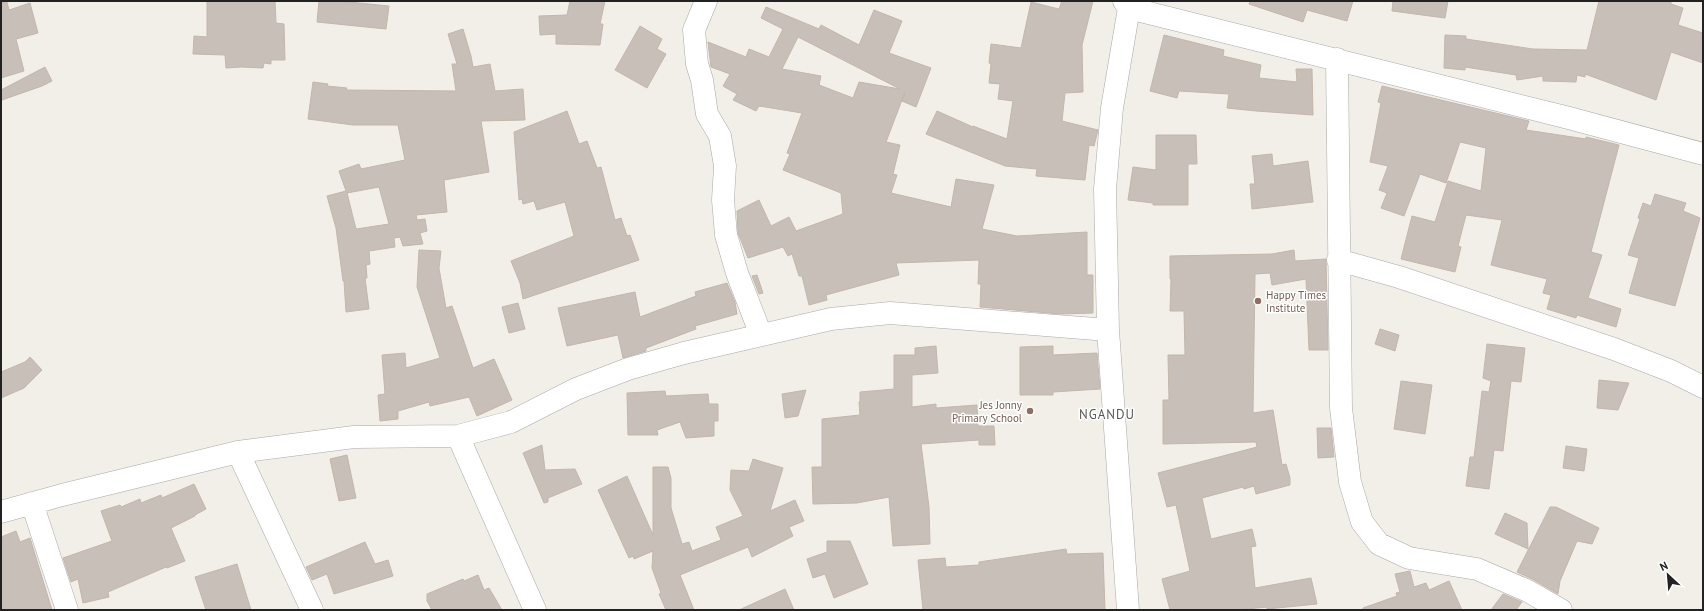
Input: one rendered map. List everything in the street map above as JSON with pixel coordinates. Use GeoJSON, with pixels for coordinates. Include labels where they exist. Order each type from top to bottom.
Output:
{"type":"FeatureCollection","features":[{"type":"Feature","properties":{"kind":"street"},"geometry":{"type":"LineString","coordinates":[[706,1],[694,30],[697,64],[702,80],[707,114],[720,136],[725,166],[723,200],[726,235],[737,273],[761,335]]}},
{"type":"Feature","properties":{"kind":"street"},"geometry":{"type":"LineString","coordinates":[[1128,610],[1108,330],[1105,189],[1112,108],[1127,4],[1570,118],[1703,154]]}},
{"type":"Feature","properties":{"kind":"street"},"geometry":{"type":"LineString","coordinates":[[1337,59],[1338,260],[1341,408],[1350,482],[1362,522],[1379,544],[1409,558],[1477,569],[1528,591],[1561,610]]}},
{"type":"Feature","properties":{"kind":"street"},"geometry":{"type":"LineString","coordinates":[[1338,260],[1399,277],[1614,349],[1671,371],[1703,387]]}},
{"type":"Feature","properties":{"kind":"street"},"geometry":{"type":"LineString","coordinates":[[1,512],[238,452],[354,436],[458,436],[511,422],[576,390],[628,369],[684,353],[831,319],[890,313],[1108,330]]}},
{"type":"Feature","properties":{"kind":"street"},"geometry":{"type":"LineString","coordinates":[[458,436],[535,610]]}},
{"type":"Feature","properties":{"kind":"street"},"geometry":{"type":"LineString","coordinates":[[238,452],[312,610]]}},
{"type":"Feature","properties":{"kind":"street"},"geometry":{"type":"LineString","coordinates":[[32,503],[67,610]]}},
{"type":"Feature","properties":{"kind":"building"},"geometry":{"type":"Polygon","coordinates":[[[207,1],[275,1],[276,23],[284,24],[285,60],[271,60],[271,64],[264,63],[263,68],[226,68],[225,55],[193,54],[194,36],[207,37],[207,1]]]}},
{"type":"Feature","properties":{"kind":"building"},"geometry":{"type":"Polygon","coordinates":[[[319,1],[339,1],[389,6],[386,29],[317,22],[319,1]]]}},
{"type":"Feature","properties":{"kind":"building"},"geometry":{"type":"Polygon","coordinates":[[[570,1],[605,1],[600,24],[603,24],[600,45],[556,44],[556,34],[540,35],[539,16],[567,15],[570,1]]]}},
{"type":"Feature","properties":{"kind":"building"},"geometry":{"type":"Polygon","coordinates":[[[1062,1],[1093,1],[1082,45],[1083,92],[1065,93],[1062,121],[1098,130],[1094,146],[1089,145],[1085,180],[1036,176],[1037,169],[1005,166],[926,134],[937,111],[973,127],[1007,139],[1013,101],[998,99],[1000,84],[989,83],[991,44],[1021,48],[1031,2],[1059,9],[1062,1]]]}},
{"type":"Feature","properties":{"kind":"building"},"geometry":{"type":"Polygon","coordinates":[[[1250,1],[1353,1],[1347,21],[1307,10],[1303,22],[1249,4],[1250,1]]]}},
{"type":"Feature","properties":{"kind":"building"},"geometry":{"type":"Polygon","coordinates":[[[1393,1],[1448,1],[1445,18],[1392,11],[1393,1]]]}},
{"type":"Feature","properties":{"kind":"building"},"geometry":{"type":"Polygon","coordinates":[[[1599,1],[1671,1],[1671,4],[1683,8],[1678,25],[1703,33],[1703,63],[1671,52],[1656,100],[1585,74],[1585,77],[1577,75],[1576,82],[1543,81],[1543,76],[1517,80],[1516,75],[1465,67],[1465,70],[1444,68],[1445,35],[1466,36],[1466,39],[1533,49],[1587,50],[1599,1]]]}},
{"type":"Feature","properties":{"kind":"building"},"geometry":{"type":"Polygon","coordinates":[[[7,2],[9,10],[30,3],[38,33],[16,39],[24,71],[1,78],[1,3],[7,2]]]}},
{"type":"Feature","properties":{"kind":"building"},"geometry":{"type":"Polygon","coordinates":[[[766,7],[819,29],[821,25],[859,45],[874,10],[902,21],[889,53],[931,68],[916,107],[902,101],[905,92],[886,142],[900,145],[893,174],[897,175],[891,193],[951,207],[956,179],[994,185],[982,229],[1017,236],[1087,232],[1087,275],[1093,275],[1093,313],[1060,314],[980,307],[981,284],[978,284],[979,260],[896,263],[899,275],[826,295],[827,300],[809,305],[802,276],[799,276],[792,254],[788,256],[783,247],[748,258],[738,233],[737,211],[759,200],[771,226],[789,217],[796,231],[843,214],[841,193],[783,170],[790,154],[787,153],[802,113],[759,106],[756,111],[733,100],[737,94],[723,86],[730,74],[711,67],[708,42],[746,57],[749,49],[769,57],[783,29],[761,18],[766,7]],[[798,37],[782,69],[821,76],[819,85],[853,98],[859,82],[900,89],[798,37]]]}},
{"type":"Feature","properties":{"kind":"building"},"geometry":{"type":"Polygon","coordinates":[[[640,26],[662,39],[657,49],[666,54],[647,88],[615,70],[640,26]]]}},
{"type":"Feature","properties":{"kind":"building"},"geometry":{"type":"Polygon","coordinates":[[[463,29],[473,67],[490,64],[495,91],[523,89],[525,120],[481,121],[489,172],[444,180],[447,212],[416,215],[417,220],[425,219],[427,231],[420,233],[423,244],[403,246],[400,237],[394,238],[395,247],[369,251],[370,264],[366,265],[367,278],[365,278],[369,309],[346,312],[344,281],[336,228],[327,196],[346,191],[339,171],[359,164],[361,169],[405,160],[398,125],[353,125],[308,119],[313,82],[328,84],[327,86],[347,88],[346,90],[456,91],[452,64],[457,64],[448,34],[463,29]],[[379,187],[347,193],[356,229],[389,224],[379,187]]]}},
{"type":"Feature","properties":{"kind":"building"},"geometry":{"type":"Polygon","coordinates":[[[1164,35],[1224,50],[1223,56],[1261,65],[1259,78],[1297,82],[1296,69],[1312,69],[1313,115],[1227,108],[1229,94],[1179,91],[1177,98],[1150,91],[1164,35]]]}},
{"type":"Feature","properties":{"kind":"building"},"geometry":{"type":"Polygon","coordinates":[[[45,67],[52,81],[2,100],[1,90],[45,67]]]}},
{"type":"Feature","properties":{"kind":"building"},"geometry":{"type":"Polygon","coordinates":[[[1382,86],[1529,121],[1526,130],[1586,139],[1586,137],[1619,145],[1591,252],[1602,255],[1588,298],[1621,309],[1616,327],[1577,315],[1576,318],[1547,309],[1551,295],[1543,293],[1547,279],[1491,265],[1502,220],[1466,215],[1458,246],[1461,247],[1455,272],[1401,259],[1412,216],[1435,222],[1448,181],[1481,191],[1486,148],[1460,142],[1446,183],[1420,174],[1404,216],[1381,208],[1387,193],[1379,190],[1388,166],[1370,162],[1381,103],[1378,102],[1382,86]]]}},
{"type":"Feature","properties":{"kind":"building"},"geometry":{"type":"Polygon","coordinates":[[[567,111],[579,144],[587,141],[597,168],[601,167],[615,220],[621,218],[627,236],[630,235],[639,260],[523,299],[520,283],[511,261],[574,236],[565,202],[537,210],[534,201],[523,204],[522,199],[519,200],[514,132],[567,111]]]}},
{"type":"Feature","properties":{"kind":"building"},"geometry":{"type":"Polygon","coordinates":[[[1156,135],[1196,135],[1197,164],[1188,164],[1188,205],[1153,205],[1153,203],[1128,200],[1133,167],[1156,170],[1156,135]]]}},
{"type":"Feature","properties":{"kind":"building"},"geometry":{"type":"Polygon","coordinates":[[[1272,154],[1273,166],[1308,161],[1313,202],[1252,209],[1250,184],[1255,184],[1252,156],[1272,154]]]}},
{"type":"Feature","properties":{"kind":"building"},"geometry":{"type":"Polygon","coordinates":[[[1655,194],[1686,203],[1683,211],[1700,218],[1675,306],[1629,293],[1639,258],[1628,255],[1640,219],[1638,218],[1643,203],[1651,206],[1655,194]]]}},
{"type":"Feature","properties":{"kind":"building"},"geometry":{"type":"Polygon","coordinates":[[[419,250],[441,251],[439,268],[446,308],[452,306],[473,368],[494,359],[512,400],[477,416],[469,397],[430,406],[429,402],[398,411],[398,419],[380,421],[378,395],[385,394],[382,355],[405,353],[406,368],[440,358],[417,287],[419,250]]]}},
{"type":"Feature","properties":{"kind":"building"},"geometry":{"type":"Polygon","coordinates":[[[1294,250],[1295,261],[1326,259],[1328,350],[1309,350],[1306,279],[1272,285],[1270,273],[1255,274],[1253,413],[1273,410],[1282,465],[1286,464],[1290,478],[1290,485],[1256,494],[1254,486],[1244,489],[1243,487],[1202,498],[1211,539],[1252,529],[1256,546],[1251,547],[1255,588],[1311,578],[1317,604],[1267,609],[1267,607],[1236,610],[1170,610],[1162,579],[1190,571],[1176,505],[1167,507],[1158,473],[1257,447],[1256,442],[1163,444],[1163,400],[1169,400],[1168,355],[1185,355],[1184,311],[1170,311],[1170,256],[1272,254],[1294,250]]]}},
{"type":"Feature","properties":{"kind":"building"},"geometry":{"type":"Polygon","coordinates":[[[757,275],[763,293],[759,294],[752,276],[757,275]]]}},
{"type":"Feature","properties":{"kind":"building"},"geometry":{"type":"Polygon","coordinates":[[[727,283],[735,302],[737,314],[695,326],[696,329],[646,348],[646,351],[623,358],[618,335],[567,346],[558,308],[635,292],[640,317],[696,296],[695,292],[727,283]]]}},
{"type":"Feature","properties":{"kind":"building"},"geometry":{"type":"Polygon","coordinates":[[[518,303],[525,329],[509,333],[502,307],[518,303]]]}},
{"type":"Feature","properties":{"kind":"building"},"geometry":{"type":"Polygon","coordinates":[[[1380,329],[1399,335],[1395,351],[1375,344],[1380,329]]]}},
{"type":"Feature","properties":{"kind":"building"},"geometry":{"type":"Polygon","coordinates":[[[1487,344],[1525,348],[1521,382],[1511,381],[1503,451],[1494,450],[1489,489],[1466,486],[1470,457],[1474,457],[1482,391],[1489,392],[1491,381],[1483,378],[1487,344]]]}},
{"type":"Feature","properties":{"kind":"building"},"geometry":{"type":"Polygon","coordinates":[[[936,346],[938,373],[912,375],[912,407],[936,404],[936,408],[977,405],[978,426],[994,426],[995,445],[979,445],[979,440],[921,444],[929,507],[930,544],[893,546],[889,497],[857,503],[813,504],[812,467],[822,467],[822,419],[860,415],[860,392],[894,389],[894,355],[915,355],[915,348],[936,346]]]}},
{"type":"Feature","properties":{"kind":"building"},"geometry":{"type":"Polygon","coordinates":[[[1053,346],[1053,355],[1097,353],[1100,389],[1053,392],[1053,395],[1020,395],[1020,347],[1053,346]]]}},
{"type":"Feature","properties":{"kind":"building"},"geometry":{"type":"Polygon","coordinates":[[[30,357],[42,370],[24,388],[1,398],[1,372],[25,362],[30,357]]]}},
{"type":"Feature","properties":{"kind":"building"},"geometry":{"type":"Polygon","coordinates":[[[1599,380],[1629,383],[1618,410],[1597,408],[1599,380]]]}},
{"type":"Feature","properties":{"kind":"building"},"geometry":{"type":"Polygon","coordinates":[[[1401,381],[1432,385],[1425,434],[1394,429],[1401,381]]]}},
{"type":"Feature","properties":{"kind":"building"},"geometry":{"type":"Polygon","coordinates":[[[806,390],[798,416],[785,418],[782,394],[806,390]]]}},
{"type":"Feature","properties":{"kind":"building"},"geometry":{"type":"Polygon","coordinates":[[[665,391],[666,396],[708,394],[709,404],[718,404],[718,421],[714,421],[714,436],[686,438],[680,422],[657,430],[658,435],[628,435],[627,393],[665,391]]]}},
{"type":"Feature","properties":{"kind":"building"},"geometry":{"type":"Polygon","coordinates":[[[1317,428],[1331,428],[1334,457],[1318,458],[1317,428]]]}},
{"type":"Feature","properties":{"kind":"building"},"geometry":{"type":"Polygon","coordinates":[[[542,445],[545,470],[575,469],[582,484],[548,498],[548,502],[544,503],[523,453],[542,445]]]}},
{"type":"Feature","properties":{"kind":"building"},"geometry":{"type":"Polygon","coordinates":[[[1566,446],[1587,449],[1584,471],[1563,468],[1566,446]]]}},
{"type":"Feature","properties":{"kind":"building"},"geometry":{"type":"Polygon","coordinates":[[[347,455],[356,498],[339,501],[330,459],[347,455]]]}},
{"type":"Feature","properties":{"kind":"building"},"geometry":{"type":"Polygon","coordinates":[[[753,459],[783,468],[770,511],[795,500],[804,521],[789,527],[793,536],[752,557],[748,547],[680,575],[694,610],[666,610],[659,594],[661,593],[652,568],[653,551],[634,559],[633,556],[629,558],[598,490],[627,476],[653,535],[653,467],[668,467],[671,478],[671,508],[682,544],[689,542],[692,551],[721,540],[716,527],[743,516],[730,490],[731,470],[749,471],[753,459]]]}},
{"type":"Feature","properties":{"kind":"building"},"geometry":{"type":"Polygon","coordinates":[[[194,484],[206,509],[171,528],[185,561],[167,568],[166,567],[108,592],[109,597],[83,603],[78,579],[71,582],[63,558],[112,541],[101,511],[120,505],[121,507],[140,499],[141,503],[161,495],[162,498],[194,484]]]}},
{"type":"Feature","properties":{"kind":"building"},"geometry":{"type":"Polygon","coordinates":[[[1550,507],[1556,507],[1599,528],[1592,544],[1577,541],[1560,581],[1558,594],[1517,572],[1550,507]]]}},
{"type":"Feature","properties":{"kind":"building"},"geometry":{"type":"Polygon","coordinates":[[[1505,513],[1527,523],[1528,549],[1495,534],[1505,513]]]}},
{"type":"Feature","properties":{"kind":"building"},"geometry":{"type":"Polygon","coordinates":[[[16,531],[20,542],[30,538],[52,610],[1,610],[1,537],[16,531]]]}},
{"type":"Feature","properties":{"kind":"building"},"geometry":{"type":"Polygon","coordinates":[[[827,541],[850,541],[868,584],[834,598],[825,574],[813,578],[807,559],[827,552],[827,541]]]}},
{"type":"Feature","properties":{"kind":"building"},"geometry":{"type":"Polygon","coordinates":[[[365,542],[375,564],[388,560],[393,576],[334,594],[327,574],[312,580],[306,567],[365,542]]]}},
{"type":"Feature","properties":{"kind":"building"},"geometry":{"type":"Polygon","coordinates":[[[1066,549],[1067,554],[1103,553],[1105,610],[923,610],[918,560],[945,558],[946,567],[979,565],[979,562],[1066,549]]]}},
{"type":"Feature","properties":{"kind":"building"},"geometry":{"type":"Polygon","coordinates":[[[237,564],[251,610],[206,610],[195,577],[237,564]]]}},
{"type":"Feature","properties":{"kind":"building"},"geometry":{"type":"Polygon","coordinates":[[[1410,571],[1414,587],[1426,583],[1429,590],[1449,581],[1462,610],[1363,610],[1363,608],[1397,596],[1396,593],[1400,592],[1395,574],[1410,571]]]}},
{"type":"Feature","properties":{"kind":"building"},"geometry":{"type":"Polygon","coordinates":[[[478,575],[484,590],[489,588],[502,610],[432,610],[427,601],[427,594],[463,579],[464,581],[478,575]]]}},
{"type":"Feature","properties":{"kind":"building"},"geometry":{"type":"Polygon","coordinates":[[[785,589],[794,610],[739,610],[785,589]]]}},
{"type":"Feature","properties":{"kind":"building"},"geometry":{"type":"Polygon","coordinates":[[[1503,594],[1522,602],[1516,610],[1491,610],[1503,594]]]}},
{"type":"Feature","properties":{"kind":"place","name":"Happy Times Institute"},"geometry":{"type":"Point","coordinates":[1258,301]}},
{"type":"Feature","properties":{"kind":"place","name":"Jes Jonny Primary School"},"geometry":{"type":"Point","coordinates":[1030,411]}},
{"type":"Feature","properties":{"kind":"district","name":"NGANDU"},"geometry":{"type":"Point","coordinates":[1107,414]}}]}
